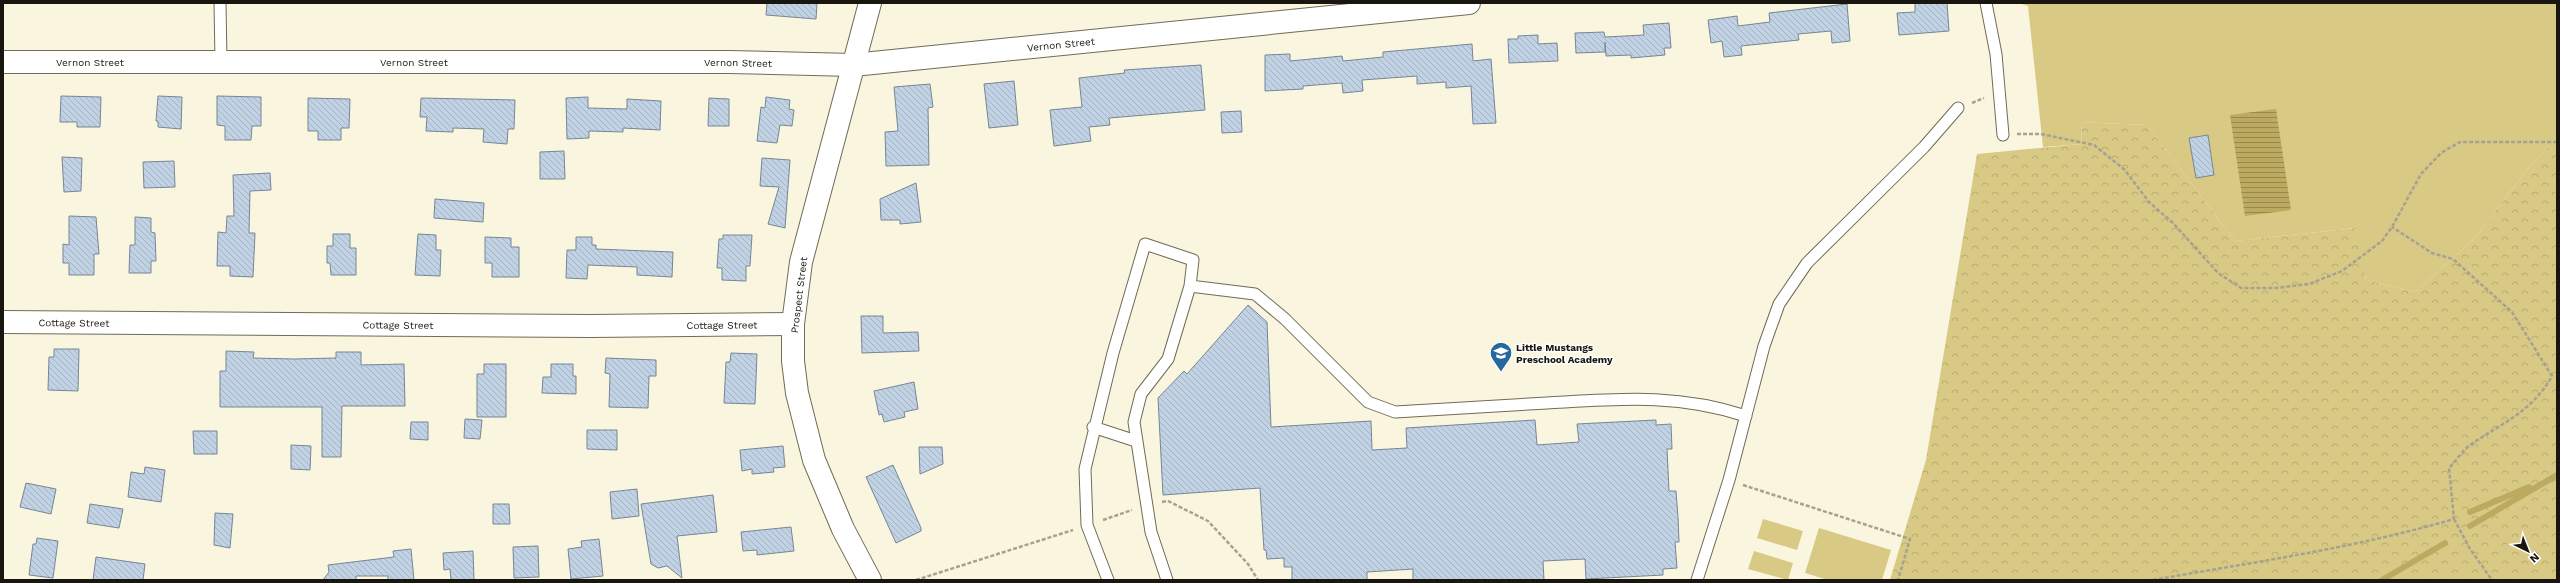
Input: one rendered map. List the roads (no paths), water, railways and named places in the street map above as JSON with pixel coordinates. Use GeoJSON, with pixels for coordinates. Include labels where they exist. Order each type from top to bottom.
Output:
{"type":"FeatureCollection","features":[{"type":"Feature","properties":{"kind":"street","name":"Prospect Street"},"geometry":{"type":"LineString","coordinates":[[868,580],[843,529],[814,460],[797,393],[793,361],[794,324],[801,262],[870,3]]}},
{"type":"Feature","properties":{"kind":"street","name":"Vernon Street"},"geometry":{"type":"LineString","coordinates":[[3,62],[721,62],[853,65],[1469,3]]}},
{"type":"Feature","properties":{"kind":"street","name":"Cottage Street"},"geometry":{"type":"LineString","coordinates":[[3,322],[591,326],[794,324]]}},
{"type":"Feature","properties":{"kind":"lane"},"geometry":{"type":"LineString","coordinates":[[220,3],[221,61]]}},
{"type":"Feature","properties":{"kind":"lane"},"geometry":{"type":"LineString","coordinates":[[1986,3],[1996,54],[2004,135]]}},
{"type":"Feature","properties":{"kind":"lane"},"geometry":{"type":"LineString","coordinates":[[1697,580],[1729,480],[1764,346],[1779,304],[1808,263],[1924,147],[1958,108]]}},
{"type":"Feature","properties":{"kind":"lane"},"geometry":{"type":"LineString","coordinates":[[1108,580],[1087,525],[1085,469],[1093,427],[1145,244],[1193,260],[1190,286],[1168,359],[1141,394],[1134,422],[1151,532],[1167,580]]}},
{"type":"Feature","properties":{"kind":"lane"},"geometry":{"type":"LineString","coordinates":[[1190,286],[1255,294],[1284,319],[1368,402],[1395,412],[1641,397],[1704,404],[1746,416]]}},
{"type":"Feature","properties":{"kind":"lane"},"geometry":{"type":"LineString","coordinates":[[1093,427],[1136,441]]}},
{"type":"Feature","properties":{"kind":"waterway"},"geometry":{"type":"LineString","coordinates":[[2470,526],[2557,475]]}},
{"type":"Feature","properties":{"kind":"waterway"},"geometry":{"type":"LineString","coordinates":[[2470,512],[2529,487]]}},
{"type":"Feature","properties":{"kind":"waterway"},"geometry":{"type":"LineString","coordinates":[[2382,580],[2445,543]]}},
{"type":"Feature","properties":{"kind":"place","name":"Little Mustangs Preschool Academy"},"geometry":{"type":"Point","coordinates":[1501,372]}}]}
